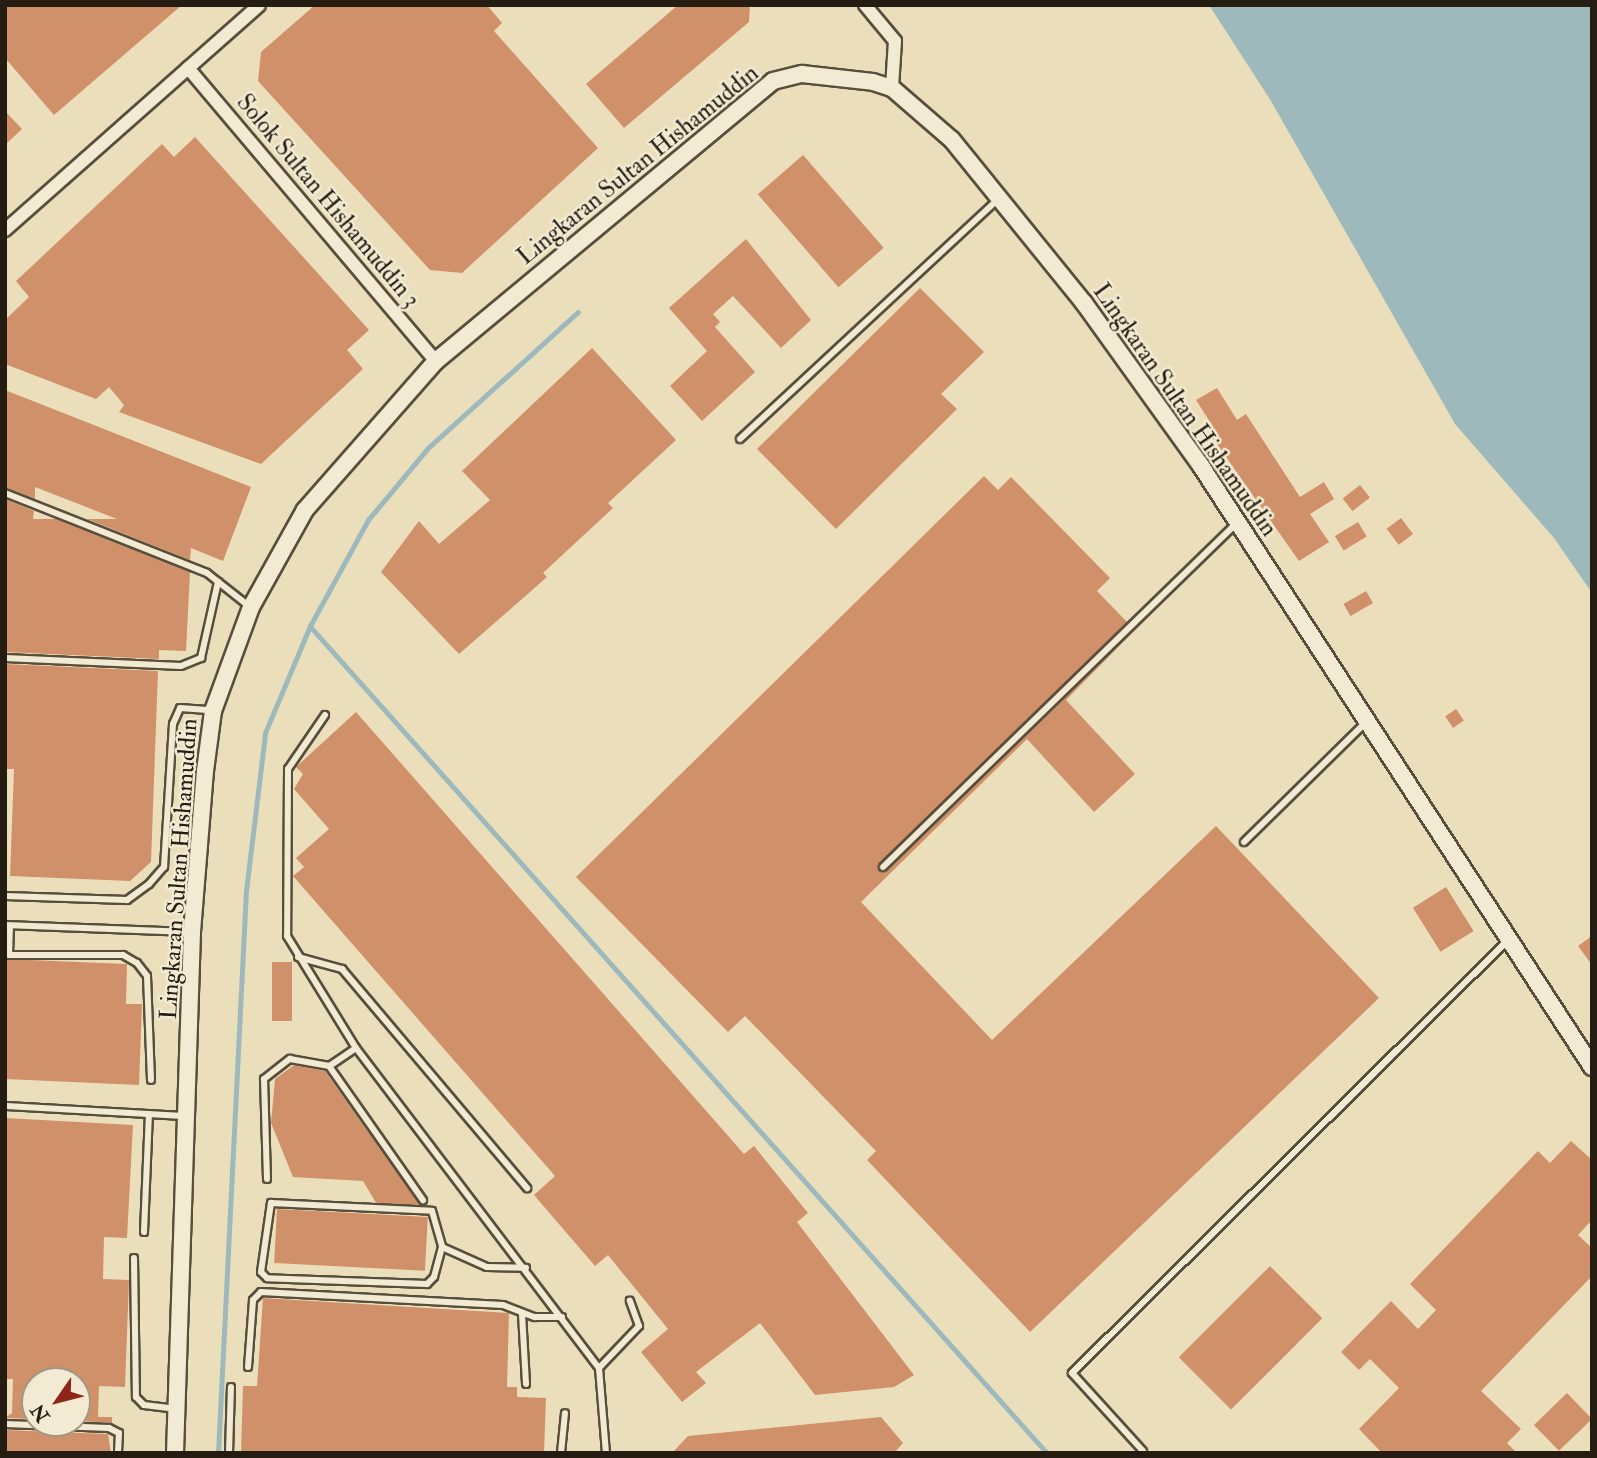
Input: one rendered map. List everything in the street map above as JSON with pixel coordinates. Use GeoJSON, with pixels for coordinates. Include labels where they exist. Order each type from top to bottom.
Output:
{"type":"FeatureCollection","features":[{"type":"Feature","properties":{"kind":"street"},"geometry":{"type":"LineString","coordinates":[[5,230],[258,5]]}},
{"type":"Feature","properties":{"kind":"street"},"geometry":{"type":"LineString","coordinates":[[865,5],[895,41],[892,89]]}},
{"type":"Feature","properties":{"kind":"street","name":"Solok Sultan Hishamuddin 3"},"geometry":{"type":"LineString","coordinates":[[188,68],[436,361]]}},
{"type":"Feature","properties":{"kind":"street","name":"Lingkaran Sultan Hishamuddin"},"geometry":{"type":"LineString","coordinates":[[175,1453],[192,932],[213,710],[251,607],[305,510],[436,361],[773,81],[826,74],[892,89],[952,140],[1084,303],[1238,522],[1365,723],[1510,939],[1592,1068]]}},
{"type":"Feature","properties":{"kind":"lane"},"geometry":{"type":"LineString","coordinates":[[740,439],[998,198]]}},
{"type":"Feature","properties":{"kind":"lane"},"geometry":{"type":"LineString","coordinates":[[5,493],[218,582],[251,607]]}},
{"type":"Feature","properties":{"kind":"lane"},"geometry":{"type":"LineString","coordinates":[[883,867],[1238,522]]}},
{"type":"Feature","properties":{"kind":"lane"},"geometry":{"type":"LineString","coordinates":[[5,658],[181,666],[201,658],[218,582]]}},
{"type":"Feature","properties":{"kind":"lane"},"geometry":{"type":"LineString","coordinates":[[5,896],[127,900],[149,884],[164,867],[173,724],[180,708],[213,710]]}},
{"type":"Feature","properties":{"kind":"lane"},"geometry":{"type":"LineString","coordinates":[[325,715],[288,769],[283,913],[298,957],[356,1048],[526,1268],[599,1368],[606,1453]]}},
{"type":"Feature","properties":{"kind":"lane"},"geometry":{"type":"LineString","coordinates":[[1244,842],[1365,723]]}},
{"type":"Feature","properties":{"kind":"lane"},"geometry":{"type":"LineString","coordinates":[[150,1080],[147,976],[136,963],[122,956],[7,955],[8,925],[192,932]]}},
{"type":"Feature","properties":{"kind":"lane"},"geometry":{"type":"LineString","coordinates":[[1143,1451],[1072,1373],[1510,939]]}},
{"type":"Feature","properties":{"kind":"lane"},"geometry":{"type":"LineString","coordinates":[[298,957],[342,969],[527,1188]]}},
{"type":"Feature","properties":{"kind":"lane"},"geometry":{"type":"LineString","coordinates":[[267,1179],[264,1079],[290,1059],[329,1066],[356,1048]]}},
{"type":"Feature","properties":{"kind":"lane"},"geometry":{"type":"LineString","coordinates":[[329,1066],[423,1200]]}},
{"type":"Feature","properties":{"kind":"lane"},"geometry":{"type":"LineString","coordinates":[[5,1106],[186,1116]]}},
{"type":"Feature","properties":{"kind":"lane"},"geometry":{"type":"LineString","coordinates":[[144,1231],[149,1114]]}},
{"type":"Feature","properties":{"kind":"lane"},"geometry":{"type":"LineString","coordinates":[[271,1203],[432,1211],[442,1247],[427,1284],[267,1278],[261,1272],[271,1203]]}},
{"type":"Feature","properties":{"kind":"lane"},"geometry":{"type":"LineString","coordinates":[[442,1247],[487,1267],[526,1268]]}},
{"type":"Feature","properties":{"kind":"lane"},"geometry":{"type":"LineString","coordinates":[[134,1258],[136,1397],[144,1405],[177,1409]]}},
{"type":"Feature","properties":{"kind":"lane"},"geometry":{"type":"LineString","coordinates":[[248,1367],[253,1300],[261,1292],[503,1305],[522,1314],[562,1317]]}},
{"type":"Feature","properties":{"kind":"lane"},"geometry":{"type":"LineString","coordinates":[[599,1368],[639,1326],[630,1301]]}},
{"type":"Feature","properties":{"kind":"lane"},"geometry":{"type":"LineString","coordinates":[[522,1314],[526,1384]]}},
{"type":"Feature","properties":{"kind":"lane"},"geometry":{"type":"LineString","coordinates":[[229,1453],[231,1387]]}},
{"type":"Feature","properties":{"kind":"lane"},"geometry":{"type":"LineString","coordinates":[[561,1453],[565,1413]]}},
{"type":"Feature","properties":{"kind":"lane"},"geometry":{"type":"LineString","coordinates":[[5,1424],[109,1428],[119,1433],[118,1453]]}},
{"type":"Feature","properties":{"kind":"water"},"geometry":{"type":"Polygon","coordinates":[[[1209,5],[1592,5],[1592,593],[1554,538],[1455,424],[1271,101],[1209,5]]]}},
{"type":"Feature","properties":{"kind":"building"},"geometry":{"type":"Polygon","coordinates":[[[5,5],[182,5],[54,115],[5,58],[5,5]]]}},
{"type":"Feature","properties":{"kind":"building"},"geometry":{"type":"Polygon","coordinates":[[[315,5],[487,5],[502,23],[494,31],[598,148],[462,273],[430,270],[258,81],[261,52],[315,5]]]}},
{"type":"Feature","properties":{"kind":"building"},"geometry":{"type":"Polygon","coordinates":[[[678,5],[750,5],[749,22],[624,128],[586,84],[678,5]]]}},
{"type":"Feature","properties":{"kind":"building"},"geometry":{"type":"Polygon","coordinates":[[[5,111],[22,129],[5,145],[5,111]]]}},
{"type":"Feature","properties":{"kind":"building"},"geometry":{"type":"Polygon","coordinates":[[[195,137],[369,330],[347,350],[363,369],[261,464],[119,412],[124,405],[109,387],[96,399],[5,364],[5,320],[29,297],[16,281],[162,144],[174,157],[195,137]]]}},
{"type":"Feature","properties":{"kind":"building"},"geometry":{"type":"Polygon","coordinates":[[[803,155],[884,248],[838,287],[758,194],[803,155]]]}},
{"type":"Feature","properties":{"kind":"building"},"geometry":{"type":"Polygon","coordinates":[[[746,239],[811,320],[781,348],[733,296],[713,314],[720,322],[715,327],[755,372],[702,421],[670,386],[707,351],[669,308],[746,239]]]}},
{"type":"Feature","properties":{"kind":"building"},"geometry":{"type":"Polygon","coordinates":[[[920,288],[984,352],[941,394],[957,409],[836,529],[757,449],[920,288]]]}},
{"type":"Feature","properties":{"kind":"building"},"geometry":{"type":"Polygon","coordinates":[[[592,348],[676,440],[608,503],[613,508],[543,573],[547,577],[459,654],[381,572],[419,521],[439,544],[490,500],[462,471],[592,348]]]}},
{"type":"Feature","properties":{"kind":"building"},"geometry":{"type":"Polygon","coordinates":[[[1217,388],[1237,420],[1246,414],[1300,497],[1324,482],[1334,499],[1310,514],[1329,542],[1299,561],[1212,437],[1217,433],[1196,400],[1217,388]]]}},
{"type":"Feature","properties":{"kind":"building"},"geometry":{"type":"Polygon","coordinates":[[[5,390],[251,487],[223,561],[191,548],[190,560],[87,519],[117,519],[35,487],[35,499],[5,487],[5,390]]]}},
{"type":"Feature","properties":{"kind":"building"},"geometry":{"type":"Polygon","coordinates":[[[984,476],[998,490],[1011,477],[1110,578],[1097,591],[1127,622],[878,869],[887,871],[1135,630],[1066,700],[1135,774],[1094,812],[1027,739],[861,902],[992,1040],[1216,826],[1379,998],[1030,1332],[867,1160],[876,1151],[745,1016],[728,1032],[576,877],[984,476]]]}},
{"type":"Feature","properties":{"kind":"building"},"geometry":{"type":"Polygon","coordinates":[[[1360,485],[1370,498],[1353,511],[1343,499],[1360,485]]]}},
{"type":"Feature","properties":{"kind":"building"},"geometry":{"type":"Polygon","coordinates":[[[5,499],[34,511],[33,519],[56,519],[190,572],[186,651],[159,650],[159,659],[5,652],[5,499]]]}},
{"type":"Feature","properties":{"kind":"building"},"geometry":{"type":"Polygon","coordinates":[[[1401,518],[1413,534],[1399,545],[1387,529],[1401,518]]]}},
{"type":"Feature","properties":{"kind":"building"},"geometry":{"type":"Polygon","coordinates":[[[1358,522],[1367,537],[1344,550],[1335,536],[1358,522]]]}},
{"type":"Feature","properties":{"kind":"building"},"geometry":{"type":"Polygon","coordinates":[[[1366,591],[1373,603],[1350,616],[1343,604],[1366,591]]]}},
{"type":"Feature","properties":{"kind":"building"},"geometry":{"type":"Polygon","coordinates":[[[5,664],[158,671],[151,862],[130,881],[10,876],[14,769],[5,769],[5,664]]]}},
{"type":"Feature","properties":{"kind":"building"},"geometry":{"type":"Polygon","coordinates":[[[1456,709],[1464,721],[1453,728],[1445,716],[1456,709]]]}},
{"type":"Feature","properties":{"kind":"building"},"geometry":{"type":"Polygon","coordinates":[[[356,712],[744,1154],[754,1146],[808,1213],[797,1222],[914,1375],[894,1387],[815,1395],[760,1323],[696,1372],[706,1383],[682,1402],[641,1352],[668,1329],[608,1255],[595,1266],[534,1195],[555,1176],[293,876],[304,867],[296,858],[329,829],[294,789],[303,774],[296,767],[356,712]]]}},
{"type":"Feature","properties":{"kind":"building"},"geometry":{"type":"Polygon","coordinates":[[[1446,887],[1474,931],[1440,952],[1413,908],[1446,887]]]}},
{"type":"Feature","properties":{"kind":"building"},"geometry":{"type":"Polygon","coordinates":[[[1592,936],[1592,965],[1578,946],[1592,936]]]}},
{"type":"Feature","properties":{"kind":"building"},"geometry":{"type":"Polygon","coordinates":[[[5,959],[127,964],[126,1004],[142,1004],[139,1085],[5,1079],[5,959]]]}},
{"type":"Feature","properties":{"kind":"building"},"geometry":{"type":"Polygon","coordinates":[[[272,962],[292,962],[292,1021],[272,1021],[272,962]]]}},
{"type":"Feature","properties":{"kind":"building"},"geometry":{"type":"Polygon","coordinates":[[[294,1065],[325,1071],[420,1205],[376,1203],[363,1181],[293,1177],[271,1123],[275,1079],[294,1065]]]}},
{"type":"Feature","properties":{"kind":"building"},"geometry":{"type":"Polygon","coordinates":[[[5,1118],[133,1125],[127,1238],[104,1237],[103,1279],[129,1280],[125,1387],[99,1386],[98,1417],[112,1417],[112,1423],[91,1422],[91,1367],[21,1367],[21,1419],[5,1418],[12,1413],[13,1379],[5,1379],[5,1118]]]}},
{"type":"Feature","properties":{"kind":"building"},"geometry":{"type":"Polygon","coordinates":[[[1571,1141],[1592,1160],[1592,1220],[1578,1235],[1592,1248],[1592,1276],[1481,1391],[1521,1429],[1507,1443],[1517,1453],[1382,1453],[1359,1429],[1399,1388],[1370,1359],[1359,1370],[1341,1352],[1391,1301],[1418,1329],[1436,1310],[1410,1284],[1538,1151],[1550,1163],[1571,1141]]]}},
{"type":"Feature","properties":{"kind":"building"},"geometry":{"type":"Polygon","coordinates":[[[277,1209],[428,1217],[425,1271],[274,1263],[277,1209]]]}},
{"type":"Feature","properties":{"kind":"building"},"geometry":{"type":"Polygon","coordinates":[[[1270,1266],[1322,1318],[1231,1410],[1179,1357],[1270,1266]]]}},
{"type":"Feature","properties":{"kind":"building"},"geometry":{"type":"Polygon","coordinates":[[[263,1298],[509,1313],[507,1387],[517,1387],[517,1397],[546,1398],[544,1453],[241,1453],[243,1386],[257,1386],[263,1298]]]}},
{"type":"Feature","properties":{"kind":"building"},"geometry":{"type":"Polygon","coordinates":[[[1567,1393],[1592,1419],[1559,1451],[1534,1425],[1567,1393]]]}},
{"type":"Feature","properties":{"kind":"building"},"geometry":{"type":"Polygon","coordinates":[[[881,1417],[903,1443],[894,1453],[672,1453],[688,1436],[881,1417]]]}},
{"type":"Feature","properties":{"kind":"building"},"geometry":{"type":"Polygon","coordinates":[[[5,1430],[21,1431],[21,1437],[91,1437],[91,1433],[108,1434],[111,1453],[5,1453],[5,1430]]]}},
{"type":"Feature","properties":{"kind":"waterway"},"geometry":{"type":"LineString","coordinates":[[218,1453],[246,891],[265,733],[310,626],[368,520],[428,448],[578,312]]}},
{"type":"Feature","properties":{"kind":"waterway"},"geometry":{"type":"LineString","coordinates":[[310,626],[1047,1453]]}}]}
